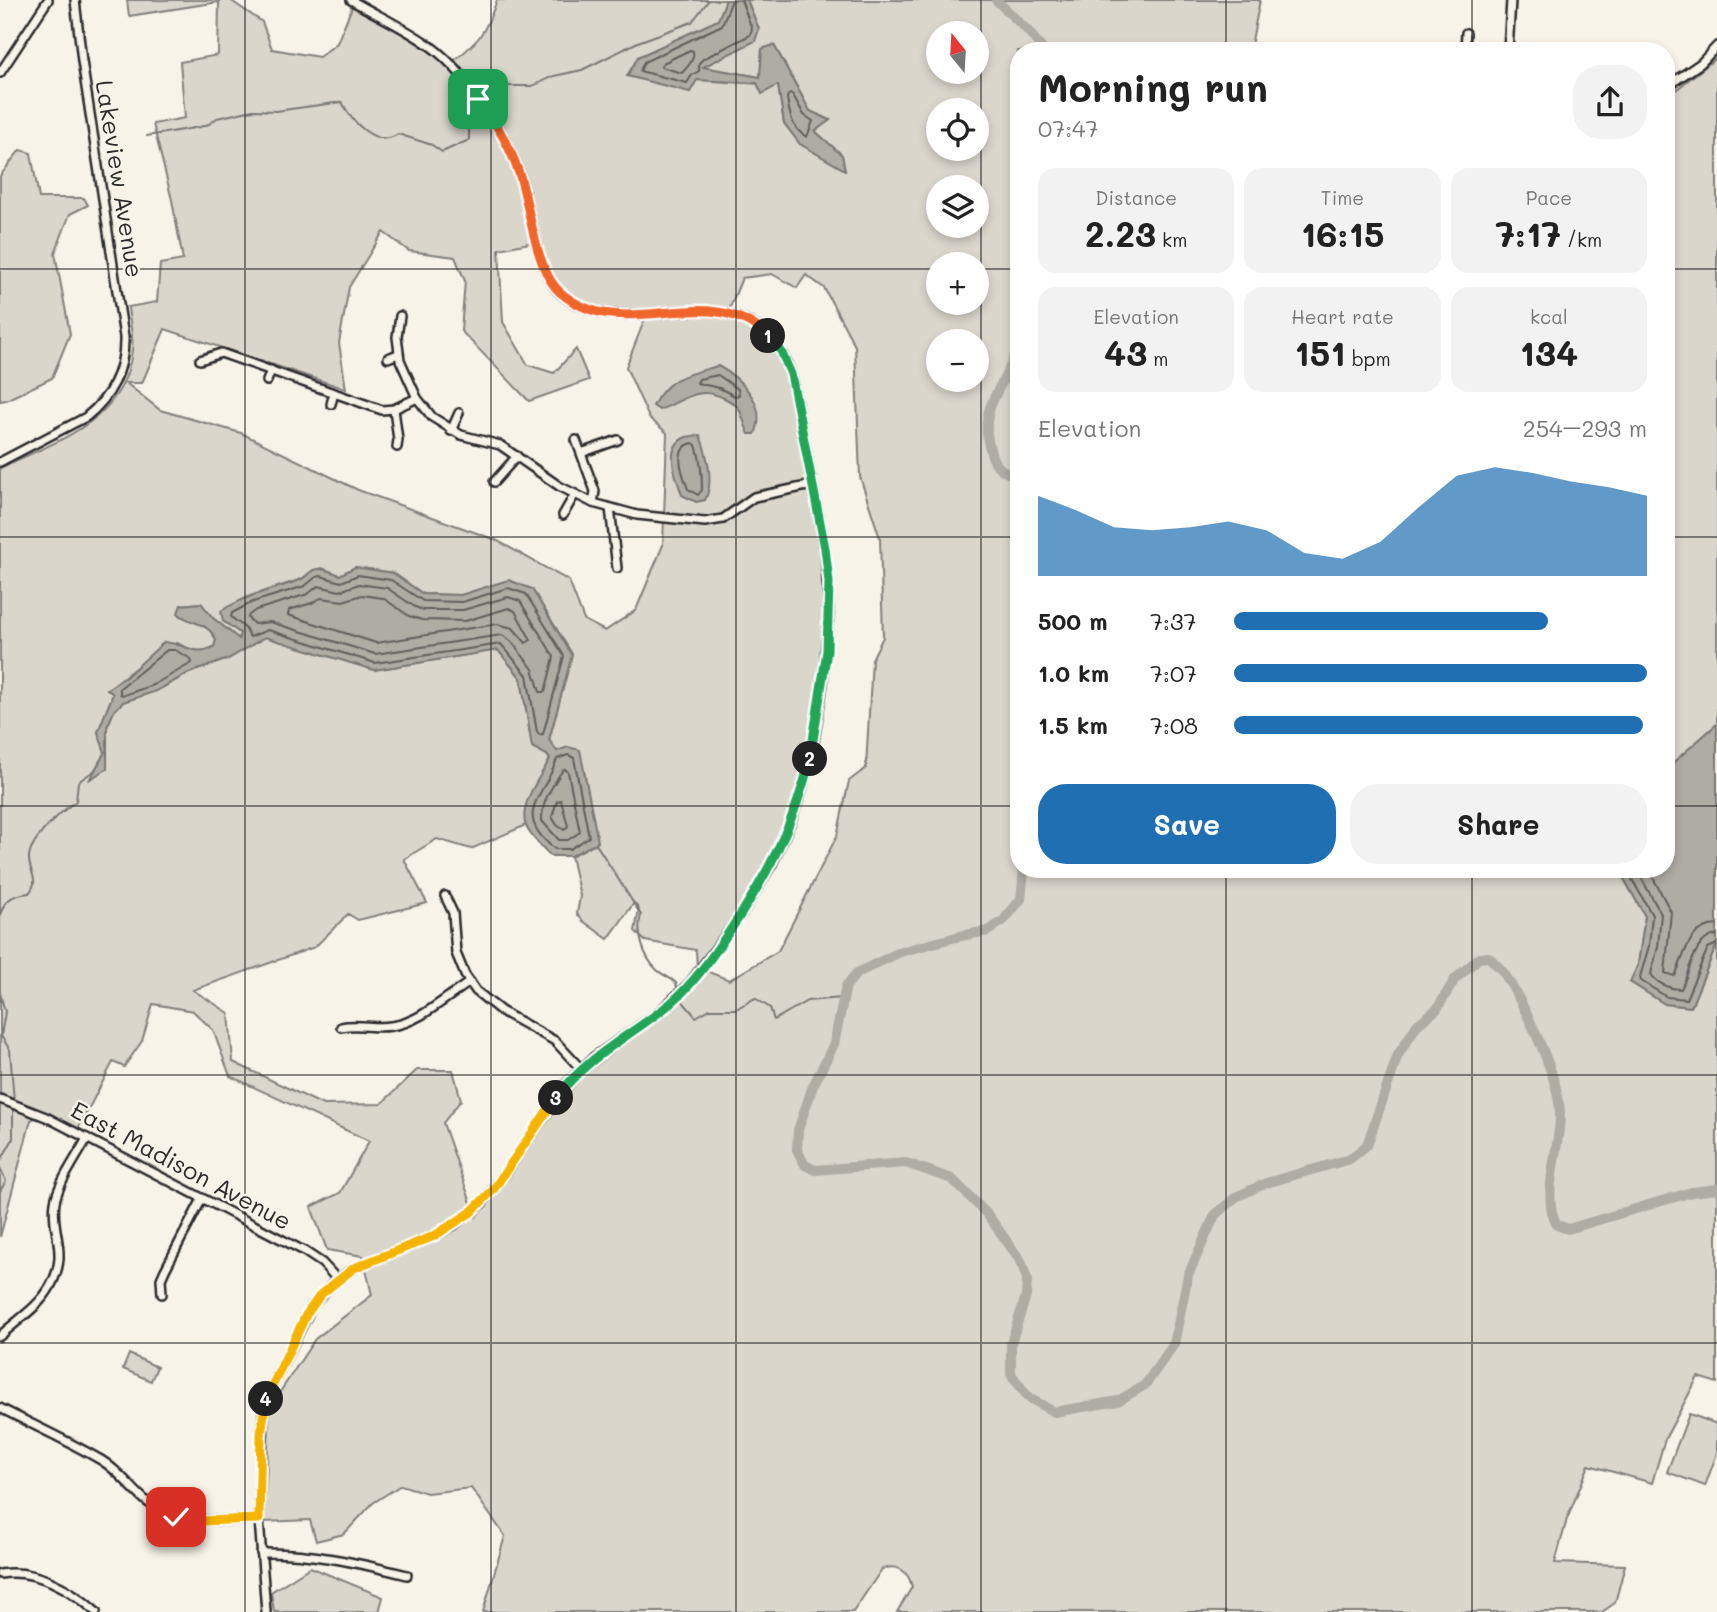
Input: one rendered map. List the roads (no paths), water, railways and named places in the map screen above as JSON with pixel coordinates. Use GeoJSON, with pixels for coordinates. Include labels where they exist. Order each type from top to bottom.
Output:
{"type":"FeatureCollection","features":[{"type":"Feature","properties":{"kind":"street"},"geometry":{"type":"LineString","coordinates":[[0,73],[48,0]]}},
{"type":"Feature","properties":{"kind":"street","name":"Lakeview Avenue"},"geometry":{"type":"LineString","coordinates":[[0,462],[95,409],[109,394],[121,364],[124,337],[80,50],[75,0]]}},
{"type":"Feature","properties":{"kind":"street"},"geometry":{"type":"LineString","coordinates":[[266,1612],[259,1519],[261,1434],[267,1399],[306,1315],[321,1294],[337,1279],[365,1262],[434,1236],[470,1213],[493,1190],[550,1105],[581,1069],[675,999],[723,941],[756,891],[782,843],[802,790],[818,718],[829,614],[825,548],[791,374],[781,351],[753,323],[724,312],[702,310],[620,316],[585,308],[561,294],[544,270],[514,158],[487,111],[436,50],[351,0]]}},
{"type":"Feature","properties":{"kind":"street"},"geometry":{"type":"LineString","coordinates":[[1508,42],[1510,0]]}},
{"type":"Feature","properties":{"kind":"street"},"geometry":{"type":"LineString","coordinates":[[1466,33],[1466,42]]}},
{"type":"Feature","properties":{"kind":"street"},"geometry":{"type":"LineString","coordinates":[[1675,81],[1701,63],[1717,46]]}},
{"type":"Feature","properties":{"kind":"street"},"geometry":{"type":"LineString","coordinates":[[400,316],[398,354],[417,398],[432,417],[450,431],[492,441],[575,495],[593,503],[661,519],[714,521],[729,515],[754,497],[812,485]]}},
{"type":"Feature","properties":{"kind":"street"},"geometry":{"type":"LineString","coordinates":[[200,360],[221,353],[382,410],[394,409],[417,398]]}},
{"type":"Feature","properties":{"kind":"street"},"geometry":{"type":"LineString","coordinates":[[388,358],[398,354]]}},
{"type":"Feature","properties":{"kind":"street"},"geometry":{"type":"LineString","coordinates":[[267,381],[271,370]]}},
{"type":"Feature","properties":{"kind":"street"},"geometry":{"type":"LineString","coordinates":[[331,404],[334,393]]}},
{"type":"Feature","properties":{"kind":"street"},"geometry":{"type":"LineString","coordinates":[[394,409],[397,447]]}},
{"type":"Feature","properties":{"kind":"street"},"geometry":{"type":"LineString","coordinates":[[450,431],[459,413]]}},
{"type":"Feature","properties":{"kind":"street"},"geometry":{"type":"LineString","coordinates":[[576,440],[595,491],[593,503]]}},
{"type":"Feature","properties":{"kind":"street"},"geometry":{"type":"LineString","coordinates":[[581,453],[618,440]]}},
{"type":"Feature","properties":{"kind":"street"},"geometry":{"type":"LineString","coordinates":[[494,482],[517,456]]}},
{"type":"Feature","properties":{"kind":"street"},"geometry":{"type":"LineString","coordinates":[[563,514],[575,495]]}},
{"type":"Feature","properties":{"kind":"street"},"geometry":{"type":"LineString","coordinates":[[610,509],[617,568]]}},
{"type":"Feature","properties":{"kind":"street"},"geometry":{"type":"LineString","coordinates":[[445,896],[453,913],[456,953],[470,982],[485,1000],[555,1041],[581,1069]]}},
{"type":"Feature","properties":{"kind":"street"},"geometry":{"type":"LineString","coordinates":[[341,1027],[354,1024],[390,1027],[407,1022],[470,982]]}},
{"type":"Feature","properties":{"kind":"street","name":"East Madison Avenue"},"geometry":{"type":"LineString","coordinates":[[4,1100],[19,1104],[87,1138],[316,1258],[337,1279]]}},
{"type":"Feature","properties":{"kind":"street"},"geometry":{"type":"LineString","coordinates":[[0,1336],[35,1307],[44,1297],[55,1276],[60,1246],[56,1199],[87,1138]]}},
{"type":"Feature","properties":{"kind":"street"},"geometry":{"type":"LineString","coordinates":[[162,1294],[161,1279],[165,1269],[202,1199]]}},
{"type":"Feature","properties":{"kind":"street"},"geometry":{"type":"LineString","coordinates":[[0,1408],[100,1460],[146,1500],[166,1513],[199,1521],[259,1519]]}},
{"type":"Feature","properties":{"kind":"street"},"geometry":{"type":"LineString","coordinates":[[261,1553],[306,1555],[407,1575]]}},
{"type":"Feature","properties":{"kind":"street"},"geometry":{"type":"LineString","coordinates":[[0,1574],[37,1576],[75,1594],[96,1612]]}},
{"type":"Feature","properties":{"kind":"water"},"geometry":{"type":"Polygon","coordinates":[[[726,0],[747,0],[759,29],[755,41],[703,67],[760,77],[762,49],[774,45],[810,111],[830,120],[815,131],[842,155],[845,170],[800,144],[784,123],[778,85],[762,94],[757,83],[697,80],[690,92],[627,76],[638,57],[718,20],[726,0]]]}},
{"type":"Feature","properties":{"kind":"water"},"geometry":{"type":"Polygon","coordinates":[[[718,366],[744,386],[755,403],[758,423],[755,434],[749,434],[736,406],[716,395],[707,393],[691,396],[659,410],[653,406],[665,388],[673,382],[689,374],[718,366]]]}},
{"type":"Feature","properties":{"kind":"water"},"geometry":{"type":"Polygon","coordinates":[[[700,435],[710,476],[705,500],[696,502],[682,495],[673,457],[678,443],[686,437],[700,435]]]}},
{"type":"Feature","properties":{"kind":"water"},"geometry":{"type":"Polygon","coordinates":[[[355,567],[393,573],[423,594],[461,595],[508,580],[532,589],[572,655],[549,740],[557,751],[568,747],[580,750],[598,842],[571,856],[551,856],[528,830],[524,818],[527,800],[550,759],[532,747],[521,678],[498,650],[374,670],[265,637],[228,659],[189,673],[156,691],[123,702],[114,711],[107,727],[107,769],[90,779],[105,752],[98,732],[113,694],[107,689],[126,677],[164,642],[201,651],[214,647],[216,640],[208,629],[178,613],[181,605],[201,603],[213,618],[239,639],[240,633],[223,621],[221,611],[230,605],[300,580],[319,569],[340,575],[355,567]]]}},
{"type":"Feature","properties":{"kind":"water"},"geometry":{"type":"Polygon","coordinates":[[[1717,724],[1717,944],[1691,1007],[1665,1004],[1630,982],[1638,965],[1645,916],[1624,878],[1675,878],[1675,761],[1717,724]]]}},
{"type":"Feature","properties":{"kind":"waterway"},"geometry":{"type":"LineString","coordinates":[[486,99],[500,93],[505,86],[532,86],[554,76],[582,70],[638,42],[692,22],[709,0]]}},
{"type":"Feature","properties":{"kind":"waterway"},"geometry":{"type":"LineString","coordinates":[[996,0],[1037,42]]}},
{"type":"Feature","properties":{"kind":"waterway"},"geometry":{"type":"LineString","coordinates":[[147,136],[200,127],[217,118],[253,110],[276,111],[342,102],[351,117],[365,131],[381,138],[398,134],[432,145],[442,152],[469,140],[469,114],[477,107]]}},
{"type":"Feature","properties":{"kind":"waterway"},"geometry":{"type":"LineString","coordinates":[[1010,367],[994,397],[987,422],[991,453],[998,466],[1010,474]]}},
{"type":"Feature","properties":{"kind":"waterway"},"geometry":{"type":"LineString","coordinates":[[0,917],[3,906],[9,899],[29,893],[34,884],[29,857],[35,842],[55,818],[76,801],[78,782],[95,770]]}},
{"type":"Feature","properties":{"kind":"waterway"},"geometry":{"type":"LineString","coordinates":[[596,844],[641,915],[640,936],[644,951],[652,965],[676,983],[678,992]]}},
{"type":"Feature","properties":{"kind":"waterway"},"geometry":{"type":"LineString","coordinates":[[1023,878],[1021,899],[1004,920],[988,931],[900,952],[857,973],[846,986],[834,1044],[813,1086],[798,1130],[797,1150],[805,1165],[815,1170],[906,1163],[952,1179],[987,1214],[1021,1261],[1027,1279],[1026,1296],[1011,1343],[1011,1374],[1028,1397],[1054,1412],[1118,1401],[1145,1385],[1174,1344],[1188,1275],[1215,1215],[1236,1197],[1266,1183],[1350,1159],[1367,1145],[1398,1055],[1417,1025],[1437,1009],[1455,979],[1479,958],[1489,957],[1515,991],[1554,1081],[1560,1113],[1550,1200],[1557,1225],[1568,1229],[1692,1192],[1717,1189]]}},
{"type":"Feature","properties":{"kind":"waterway"},"geometry":{"type":"LineString","coordinates":[[0,993],[5,1012],[1,1036],[10,1050],[14,1102]]}},
{"type":"Feature","properties":{"kind":"waterway"},"geometry":{"type":"LineString","coordinates":[[679,997],[696,1017],[710,1009],[736,1009],[755,998],[770,1008],[774,1020],[807,1001],[842,998]]}},
{"type":"Feature","properties":{"kind":"waterway"},"geometry":{"type":"LineString","coordinates":[[0,1162],[13,1139],[13,1108]]}},
{"type":"Feature","properties":{"kind":"waterway"},"geometry":{"type":"LineString","coordinates":[[0,1168],[6,1181],[0,1191]]}}]}
